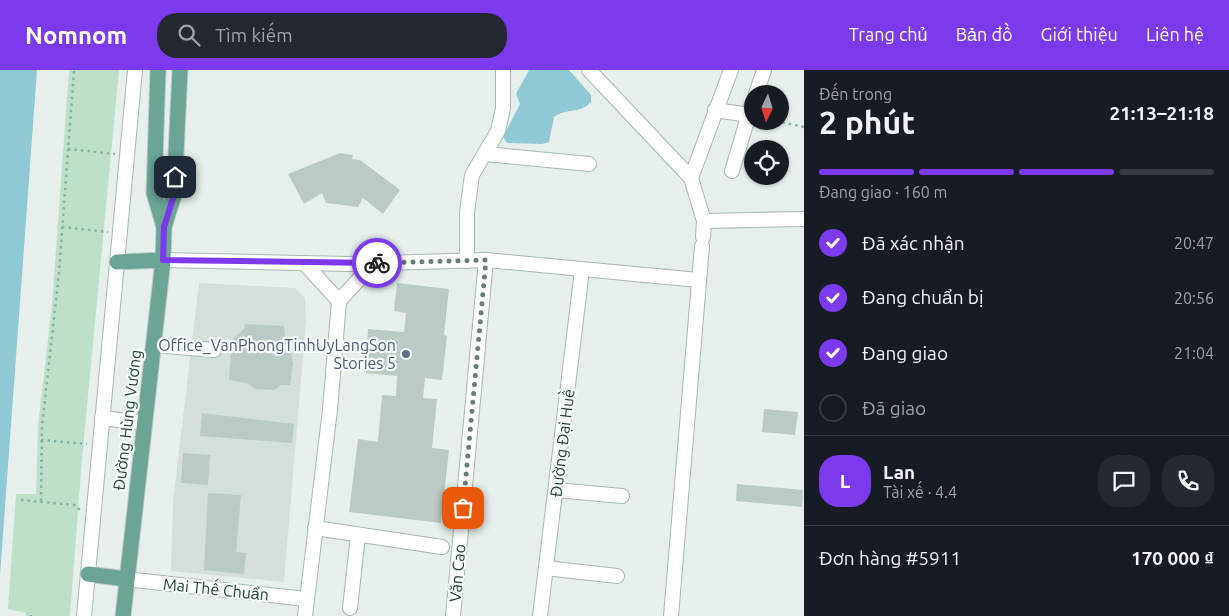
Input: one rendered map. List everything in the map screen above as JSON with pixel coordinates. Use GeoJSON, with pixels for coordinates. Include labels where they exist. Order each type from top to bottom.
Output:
{"type":"FeatureCollection","features":[{"type":"Feature","properties":{"kind":"main road","name":"Đường Hùng Vương"},"geometry":{"type":"LineString","coordinates":[[158,70],[154,193],[164,227]]}},
{"type":"Feature","properties":{"kind":"main road","name":"Đường Hùng Vương"},"geometry":{"type":"LineString","coordinates":[[123,616],[163,260],[164,227],[174,195],[180,70]]}},
{"type":"Feature","properties":{"kind":"main road"},"geometry":{"type":"LineString","coordinates":[[117,262],[163,260]]}},
{"type":"Feature","properties":{"kind":"main road"},"geometry":{"type":"LineString","coordinates":[[88,574],[126,578]]}},
{"type":"Feature","properties":{"kind":"street"},"geometry":{"type":"LineString","coordinates":[[84,616],[135,70]]}},
{"type":"Feature","properties":{"kind":"street"},"geometry":{"type":"LineString","coordinates":[[467,261],[468,212],[472,175],[498,131],[503,108],[503,70]]}},
{"type":"Feature","properties":{"kind":"street"},"geometry":{"type":"LineString","coordinates":[[590,70],[691,178],[704,221],[671,616]]}},
{"type":"Feature","properties":{"kind":"street"},"geometry":{"type":"LineString","coordinates":[[691,178],[731,70]]}},
{"type":"Feature","properties":{"kind":"street"},"geometry":{"type":"LineString","coordinates":[[759,85],[764,70]]}},
{"type":"Feature","properties":{"kind":"street"},"geometry":{"type":"LineString","coordinates":[[715,110],[744,110]]}},
{"type":"Feature","properties":{"kind":"street"},"geometry":{"type":"LineString","coordinates":[[732,171],[745,130]]}},
{"type":"Feature","properties":{"kind":"street"},"geometry":{"type":"LineString","coordinates":[[485,154],[589,164]]}},
{"type":"Feature","properties":{"kind":"street"},"geometry":{"type":"LineString","coordinates":[[704,221],[804,219]]}},
{"type":"Feature","properties":{"kind":"street"},"geometry":{"type":"LineString","coordinates":[[163,260],[374,263],[486,260],[698,280]]}},
{"type":"Feature","properties":{"kind":"street","name":"Văn Cao"},"geometry":{"type":"LineString","coordinates":[[453,616],[486,260]]}},
{"type":"Feature","properties":{"kind":"street"},"geometry":{"type":"LineString","coordinates":[[304,263],[339,301]]}},
{"type":"Feature","properties":{"kind":"street"},"geometry":{"type":"LineString","coordinates":[[305,616],[330,410],[339,301],[374,263]]}},
{"type":"Feature","properties":{"kind":"street","name":"Đường Đại Huề"},"geometry":{"type":"LineString","coordinates":[[540,616],[582,270]]}},
{"type":"Feature","properties":{"kind":"street"},"geometry":{"type":"LineString","coordinates":[[154,345],[214,350]]}},
{"type":"Feature","properties":{"kind":"street"},"geometry":{"type":"LineString","coordinates":[[102,418],[144,423]]}},
{"type":"Feature","properties":{"kind":"street"},"geometry":{"type":"LineString","coordinates":[[556,490],[622,496]]}},
{"type":"Feature","properties":{"kind":"street"},"geometry":{"type":"LineString","coordinates":[[315,528],[358,536],[442,547]]}},
{"type":"Feature","properties":{"kind":"street"},"geometry":{"type":"LineString","coordinates":[[350,608],[358,536]]}},
{"type":"Feature","properties":{"kind":"street"},"geometry":{"type":"LineString","coordinates":[[546,568],[617,576]]}},
{"type":"Feature","properties":{"kind":"street","name":"Mai Thế Chuẩn"},"geometry":{"type":"LineString","coordinates":[[126,578],[306,599]]}},
{"type":"Feature","properties":{"kind":"path"},"geometry":{"type":"LineString","coordinates":[[41,501],[41,440],[62,227],[74,70]]}},
{"type":"Feature","properties":{"kind":"path"},"geometry":{"type":"LineString","coordinates":[[789,124],[804,127]]}},
{"type":"Feature","properties":{"kind":"path"},"geometry":{"type":"LineString","coordinates":[[68,149],[115,154]]}},
{"type":"Feature","properties":{"kind":"path"},"geometry":{"type":"LineString","coordinates":[[62,227],[108,232]]}},
{"type":"Feature","properties":{"kind":"path"},"geometry":{"type":"LineString","coordinates":[[41,440],[88,444]]}},
{"type":"Feature","properties":{"kind":"path"},"geometry":{"type":"LineString","coordinates":[[21,500],[75,505],[83,516]]}},
{"type":"Feature","properties":{"kind":"shaded area"},"geometry":{"type":"Polygon","coordinates":[[[199,283],[295,288],[305,298],[306,320],[284,582],[171,571],[173,501],[199,283]]]}},
{"type":"Feature","properties":{"kind":"green space"},"geometry":{"type":"Polygon","coordinates":[[[69,70],[119,70],[82,459],[70,616],[26,616],[26,613],[8,609],[16,494],[36,494],[38,426],[52,305],[69,70]]]}},
{"type":"Feature","properties":{"kind":"water"},"geometry":{"type":"Polygon","coordinates":[[[0,70],[37,70],[0,575],[0,70]]]}},
{"type":"Feature","properties":{"kind":"water"},"geometry":{"type":"Polygon","coordinates":[[[529,70],[569,70],[591,95],[591,102],[578,110],[554,117],[549,142],[542,144],[507,143],[503,137],[520,104],[516,94],[529,70]]]}},
{"type":"Feature","properties":{"kind":"building"},"geometry":{"type":"Polygon","coordinates":[[[340,153],[353,155],[352,159],[360,160],[400,190],[383,214],[363,198],[358,207],[326,203],[322,193],[304,204],[288,174],[340,153]]]}},
{"type":"Feature","properties":{"kind":"building"},"geometry":{"type":"Polygon","coordinates":[[[397,283],[449,289],[444,335],[447,336],[442,380],[425,378],[423,398],[437,399],[432,448],[449,450],[441,523],[349,512],[358,439],[378,442],[382,395],[396,396],[397,376],[366,373],[368,329],[404,332],[406,313],[394,311],[397,283]]]}},
{"type":"Feature","properties":{"kind":"building"},"geometry":{"type":"Polygon","coordinates":[[[245,324],[284,326],[285,339],[288,339],[287,347],[290,348],[293,364],[290,385],[281,385],[274,390],[256,389],[247,383],[229,380],[232,340],[244,329],[245,324]]]}},
{"type":"Feature","properties":{"kind":"building"},"geometry":{"type":"Polygon","coordinates":[[[764,409],[798,412],[795,435],[762,432],[764,409]]]}},
{"type":"Feature","properties":{"kind":"building"},"geometry":{"type":"Polygon","coordinates":[[[202,413],[294,424],[292,443],[200,436],[202,413]]]}},
{"type":"Feature","properties":{"kind":"building"},"geometry":{"type":"Polygon","coordinates":[[[183,453],[210,455],[208,485],[181,483],[183,453]]]}},
{"type":"Feature","properties":{"kind":"building"},"geometry":{"type":"Polygon","coordinates":[[[737,484],[803,490],[802,507],[736,501],[737,484]]]}},
{"type":"Feature","properties":{"kind":"building"},"geometry":{"type":"Polygon","coordinates":[[[208,493],[241,495],[236,552],[246,553],[244,574],[204,570],[208,493]]]}},
{"type":"Feature","properties":{"kind":"way so far"},"geometry":{"type":"LineString","coordinates":[[377,263],[486,260],[463,508]]}},
{"type":"Feature","properties":{"kind":"place","name":"Office_VanPhongTinhUyLangSon Stories 5"},"geometry":{"type":"Point","coordinates":[406,354]}},
{"type":"Feature","properties":{"kind":"route"},"geometry":{"type":"LineString","coordinates":[[175,177],[174,195],[164,227],[163,260],[377,263]]}}]}
